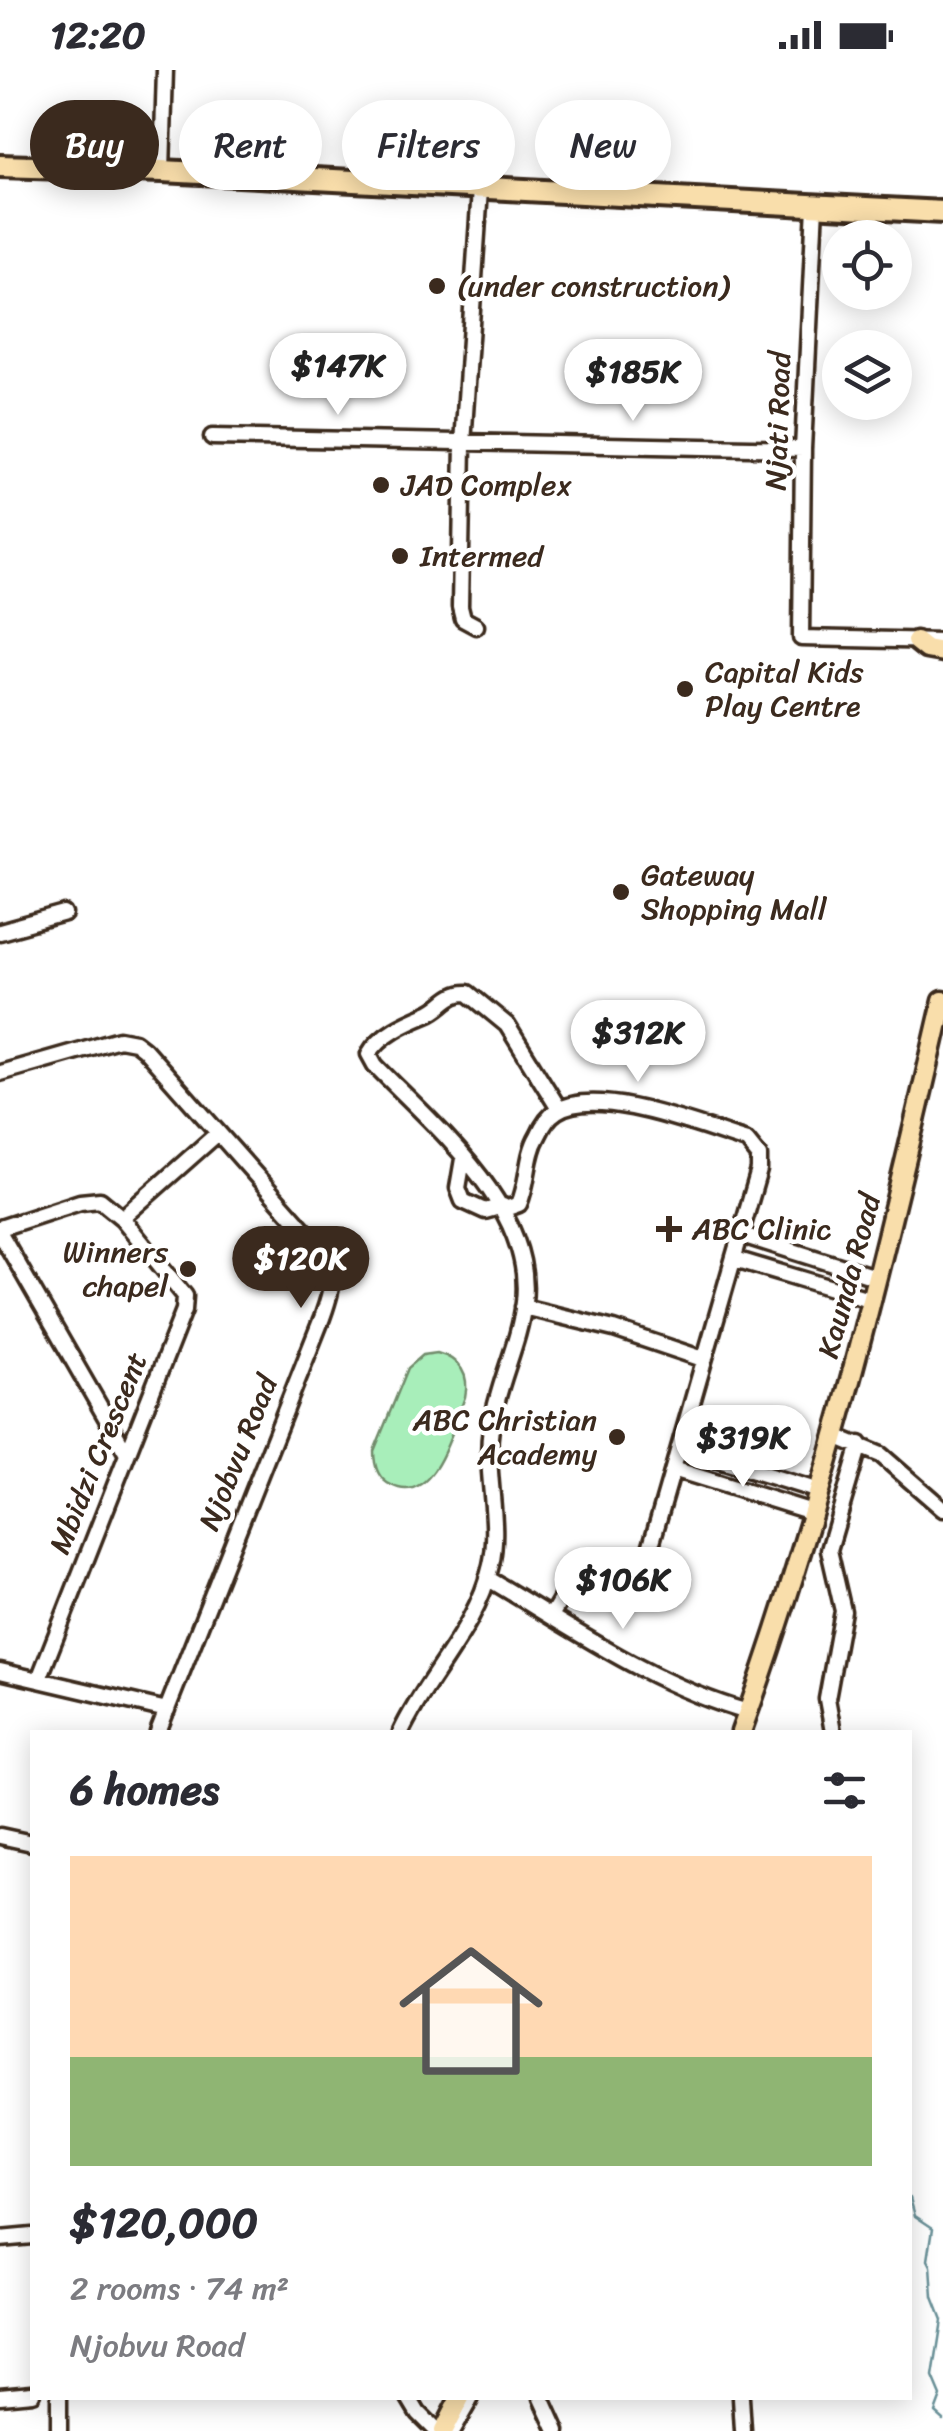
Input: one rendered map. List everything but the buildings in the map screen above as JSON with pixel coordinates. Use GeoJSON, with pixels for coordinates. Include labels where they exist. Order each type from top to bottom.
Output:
{"type":"FeatureCollection","features":[{"type":"Feature","properties":{"kind":"highway"},"geometry":{"type":"LineString","coordinates":[[0,166],[342,181]]}},
{"type":"Feature","properties":{"kind":"highway"},"geometry":{"type":"LineString","coordinates":[[515,190],[941,210]]}},
{"type":"Feature","properties":{"kind":"main road"},"geometry":{"type":"LineString","coordinates":[[916,641],[926,649],[943,652]]}},
{"type":"Feature","properties":{"kind":"main road","name":"Kaunda Road"},"geometry":{"type":"LineString","coordinates":[[742,1730],[819,1491],[872,1300],[943,1001]]}},
{"type":"Feature","properties":{"kind":"main road"},"geometry":{"type":"LineString","coordinates":[[439,2431],[459,2400]]}},
{"type":"Feature","properties":{"kind":"street"},"geometry":{"type":"LineString","coordinates":[[162,171],[165,70]]}},
{"type":"Feature","properties":{"kind":"street"},"geometry":{"type":"LineString","coordinates":[[476,626],[463,619],[460,607],[463,444],[480,190]]}},
{"type":"Feature","properties":{"kind":"street","name":"Njati Road"},"geometry":{"type":"LineString","coordinates":[[815,206],[803,449],[801,638],[916,641]]}},
{"type":"Feature","properties":{"kind":"street"},"geometry":{"type":"LineString","coordinates":[[212,437],[803,449]]}},
{"type":"Feature","properties":{"kind":"street"},"geometry":{"type":"LineString","coordinates":[[916,641],[943,641]]}},
{"type":"Feature","properties":{"kind":"street"},"geometry":{"type":"LineString","coordinates":[[0,932],[66,914]]}},
{"type":"Feature","properties":{"kind":"street"},"geometry":{"type":"LineString","coordinates":[[402,1730],[415,1702],[449,1654],[488,1578],[494,1534],[488,1454],[491,1426],[523,1307],[523,1260],[504,1208],[375,1065],[370,1054],[376,1044],[453,994],[473,994],[507,1025],[559,1110]]}},
{"type":"Feature","properties":{"kind":"street","name":"Njobvu Road"},"geometry":{"type":"LineString","coordinates":[[0,1073],[126,1039],[144,1048],[322,1250],[332,1268],[334,1280],[322,1318],[159,1730]]}},
{"type":"Feature","properties":{"kind":"street"},"geometry":{"type":"LineString","coordinates":[[463,1159],[458,1188],[463,1201],[485,1211],[516,1207],[522,1199],[535,1140],[559,1110],[620,1104],[752,1144],[759,1156],[742,1234],[640,1584],[626,1586],[588,1569],[578,1570],[551,1616]]}},
{"type":"Feature","properties":{"kind":"street"},"geometry":{"type":"LineString","coordinates":[[127,1454],[0,1231],[86,1200],[106,1204],[122,1218],[218,1133]]}},
{"type":"Feature","properties":{"kind":"street","name":"Mbidzi Crescent"},"geometry":{"type":"LineString","coordinates":[[39,1679],[185,1304],[180,1286],[122,1218]]}},
{"type":"Feature","properties":{"kind":"street"},"geometry":{"type":"LineString","coordinates":[[742,1234],[878,1278]]}},
{"type":"Feature","properties":{"kind":"street"},"geometry":{"type":"LineString","coordinates":[[735,1259],[872,1300]]}},
{"type":"Feature","properties":{"kind":"street"},"geometry":{"type":"LineString","coordinates":[[523,1307],[614,1330],[703,1359]]}},
{"type":"Feature","properties":{"kind":"street"},"geometry":{"type":"LineString","coordinates":[[834,1436],[881,1455],[943,1509]]}},
{"type":"Feature","properties":{"kind":"street"},"geometry":{"type":"LineString","coordinates":[[833,1730],[827,1699],[843,1611],[829,1550],[860,1444]]}},
{"type":"Feature","properties":{"kind":"street"},"geometry":{"type":"LineString","coordinates":[[679,1448],[819,1491]]}},
{"type":"Feature","properties":{"kind":"street"},"geometry":{"type":"LineString","coordinates":[[673,1469],[812,1512]]}},
{"type":"Feature","properties":{"kind":"street"},"geometry":{"type":"LineString","coordinates":[[488,1578],[649,1672],[700,1697],[748,1712]]}},
{"type":"Feature","properties":{"kind":"street"},"geometry":{"type":"LineString","coordinates":[[0,1671],[167,1710]]}},
{"type":"Feature","properties":{"kind":"street"},"geometry":{"type":"LineString","coordinates":[[0,1836],[30,1843]]}},
{"type":"Feature","properties":{"kind":"street"},"geometry":{"type":"LineString","coordinates":[[0,2239],[30,2236]]}},
{"type":"Feature","properties":{"kind":"street"},"geometry":{"type":"LineString","coordinates":[[0,2396],[30,2393]]}},
{"type":"Feature","properties":{"kind":"street"},"geometry":{"type":"LineString","coordinates":[[59,2400],[59,2431]]}},
{"type":"Feature","properties":{"kind":"street"},"geometry":{"type":"LineString","coordinates":[[409,2400],[439,2431]]}},
{"type":"Feature","properties":{"kind":"street"},"geometry":{"type":"LineString","coordinates":[[452,2431],[470,2400]]}},
{"type":"Feature","properties":{"kind":"street"},"geometry":{"type":"LineString","coordinates":[[543,2400],[557,2431]]}},
{"type":"Feature","properties":{"kind":"street"},"geometry":{"type":"LineString","coordinates":[[741,2400],[743,2431]]}},
{"type":"Feature","properties":{"kind":"green space"},"geometry":{"type":"Polygon","coordinates":[[[437,1353],[452,1359],[462,1369],[465,1397],[448,1444],[431,1475],[406,1489],[391,1485],[378,1471],[374,1451],[408,1368],[423,1355],[437,1353]]]}},
{"type":"Feature","properties":{"kind":"waterway"},"geometry":{"type":"LineString","coordinates":[[912,2205],[915,2216],[933,2228],[928,2260],[933,2297],[942,2320],[933,2377],[941,2396],[935,2412],[943,2419]]}},
{"type":"Feature","properties":{"kind":"place","name":"(under construction)"},"geometry":{"type":"Point","coordinates":[437,286]}},
{"type":"Feature","properties":{"kind":"place","name":"JAD Complex"},"geometry":{"type":"Point","coordinates":[381,485]}},
{"type":"Feature","properties":{"kind":"place","name":"Intermed"},"geometry":{"type":"Point","coordinates":[400,556]}},
{"type":"Feature","properties":{"kind":"place","name":"Capital Kids Play Centre"},"geometry":{"type":"Point","coordinates":[685,689]}},
{"type":"Feature","properties":{"kind":"place","name":"Gateway Shopping Mall"},"geometry":{"type":"Point","coordinates":[621,892]}},
{"type":"Feature","properties":{"kind":"place","name":"ABC Clinic"},"geometry":{"type":"Point","coordinates":[669,1229]}},
{"type":"Feature","properties":{"kind":"place","name":"Winners chapel"},"geometry":{"type":"Point","coordinates":[188,1269]}},
{"type":"Feature","properties":{"kind":"place","name":"ABC Christian Academy"},"geometry":{"type":"Point","coordinates":[617,1437]}}]}
